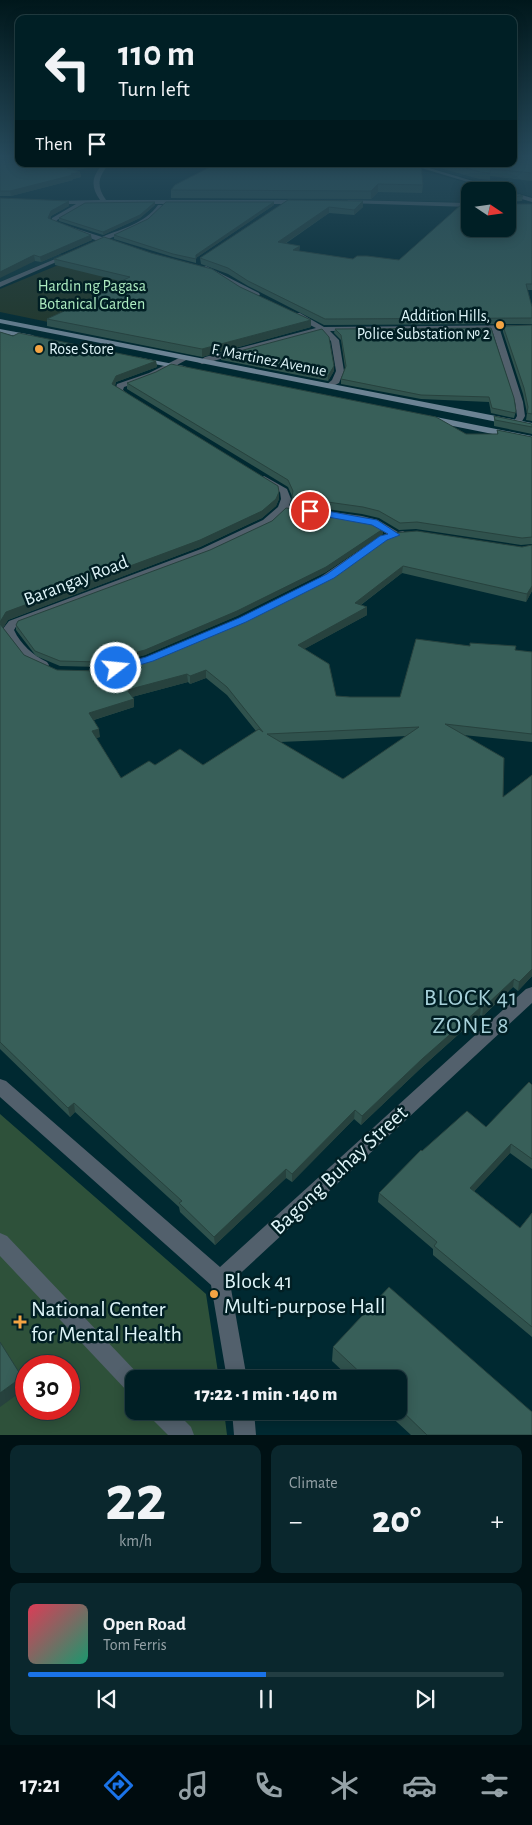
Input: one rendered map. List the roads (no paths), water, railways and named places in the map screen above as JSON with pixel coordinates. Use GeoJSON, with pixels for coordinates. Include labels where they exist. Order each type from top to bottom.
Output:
{"type":"FeatureCollection","features":[{"type":"Feature","properties":{"kind":"main road","name":"F. Martinez Avenue"},"geometry":{"type":"LineString","coordinates":[[0,321],[184,359],[532,426]]}},
{"type":"Feature","properties":{"kind":"main road"},"geometry":{"type":"LineString","coordinates":[[0,331],[42,339]]}},
{"type":"Feature","properties":{"kind":"main road","name":"F. Martinez Avenue"},"geometry":{"type":"LineString","coordinates":[[134,358],[190,370]]}},
{"type":"Feature","properties":{"kind":"main road"},"geometry":{"type":"LineString","coordinates":[[415,415],[532,439]]}},
{"type":"Feature","properties":{"kind":"street"},"geometry":{"type":"LineString","coordinates":[[54,221],[53,223],[128,248]]}},
{"type":"Feature","properties":{"kind":"street"},"geometry":{"type":"LineString","coordinates":[[93,243],[142,221]]}},
{"type":"Feature","properties":{"kind":"street"},"geometry":{"type":"LineString","coordinates":[[0,285],[76,251]]}},
{"type":"Feature","properties":{"kind":"street"},"geometry":{"type":"LineString","coordinates":[[194,265],[219,274],[244,290],[262,298]]}},
{"type":"Feature","properties":{"kind":"street"},"geometry":{"type":"LineString","coordinates":[[288,310],[323,329],[335,340],[340,367],[336,381],[329,386]]}},
{"type":"Feature","properties":{"kind":"street"},"geometry":{"type":"LineString","coordinates":[[202,362],[323,329],[532,327]]}},
{"type":"Feature","properties":{"kind":"street"},"geometry":{"type":"LineString","coordinates":[[495,328],[519,402],[521,416],[517,423]]}},
{"type":"Feature","properties":{"kind":"street"},"geometry":{"type":"LineString","coordinates":[[135,401],[119,391],[118,388],[152,375],[184,359]]}},
{"type":"Feature","properties":{"kind":"street"},"geometry":{"type":"LineString","coordinates":[[259,476],[284,491],[286,499],[283,508],[362,519],[374,522],[396,535]]}},
{"type":"Feature","properties":{"kind":"street","name":"Barangay Road"},"geometry":{"type":"LineString","coordinates":[[51,669],[31,660],[11,636],[8,630],[13,623],[205,551],[267,522],[283,508]]}},
{"type":"Feature","properties":{"kind":"street"},"geometry":{"type":"LineString","coordinates":[[313,585],[331,576],[384,538],[416,534]]}},
{"type":"Feature","properties":{"kind":"street","name":"Bagong Buhay Street"},"geometry":{"type":"LineString","coordinates":[[220,1280],[532,993]]}},
{"type":"Feature","properties":{"kind":"street"},"geometry":{"type":"LineString","coordinates":[[0,1086],[220,1280],[235,1370]]}},
{"type":"Feature","properties":{"kind":"street"},"geometry":{"type":"LineString","coordinates":[[0,1242],[125,1374]]}},
{"type":"Feature","properties":{"kind":"street"},"geometry":{"type":"LineString","coordinates":[[169,1420],[183,1435]]}},
{"type":"Feature","properties":{"kind":"street"},"geometry":{"type":"LineString","coordinates":[[244,1420],[245,1435]]}},
{"type":"Feature","properties":{"kind":"place","name":"Addition Hills, Police Substation № 2"},"geometry":{"type":"Point","coordinates":[500,325]}},
{"type":"Feature","properties":{"kind":"place","name":"Rose Store"},"geometry":{"type":"Point","coordinates":[39,349]}},
{"type":"Feature","properties":{"kind":"place","name":"Block 41 Multi-purpose Hall"},"geometry":{"type":"Point","coordinates":[214,1294]}},
{"type":"Feature","properties":{"kind":"place","name":"National Center for Mental Health"},"geometry":{"type":"Point","coordinates":[20,1322]}},
{"type":"Feature","properties":{"kind":"district","name":"BLOCK 41 ZONE 8"},"geometry":{"type":"Point","coordinates":[471,1012]}},
{"type":"Feature","properties":{"kind":"park label","name":"Hardin ng Pagasa Botanical Garden"},"geometry":{"type":"Point","coordinates":[92,295]}}]}
